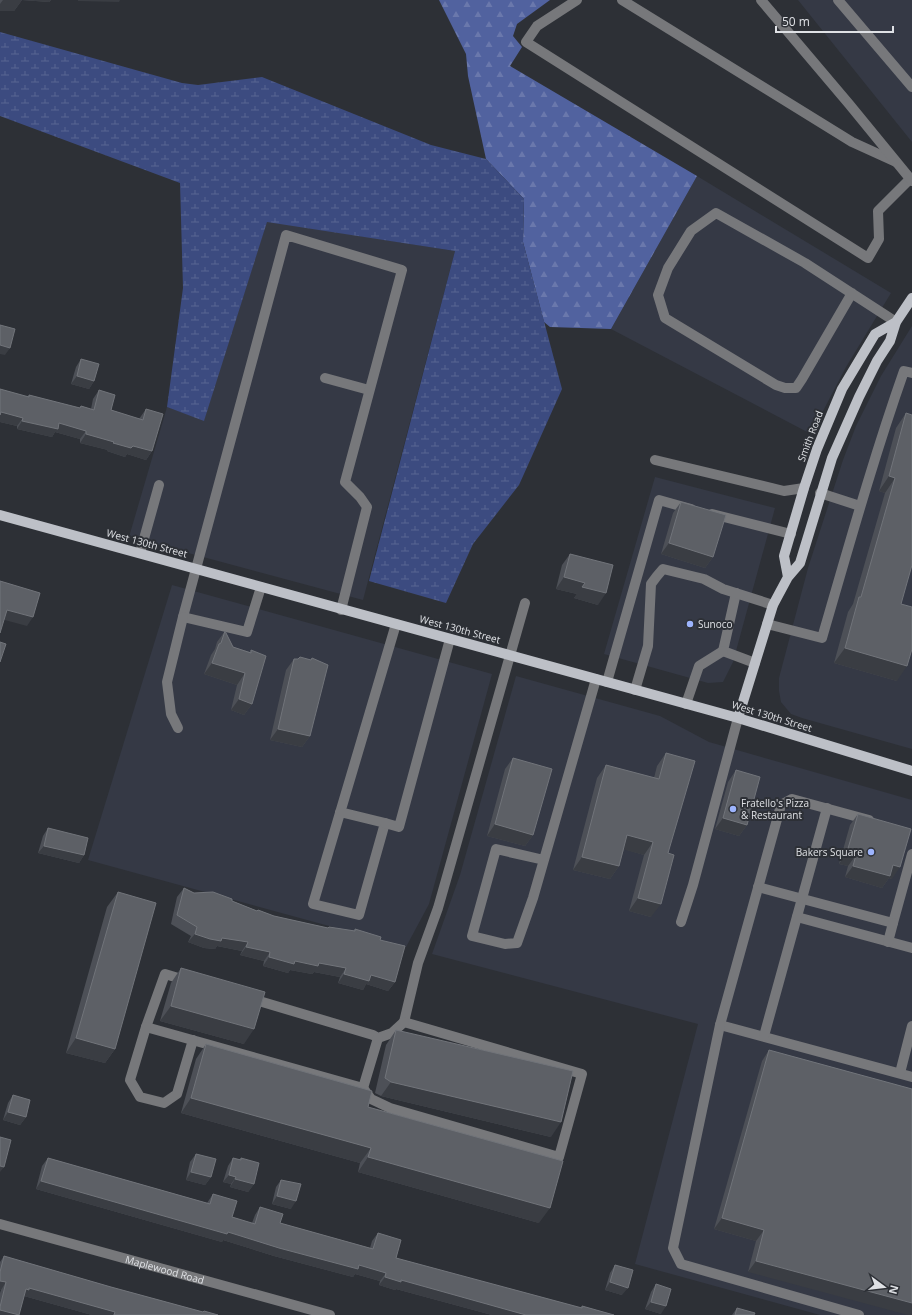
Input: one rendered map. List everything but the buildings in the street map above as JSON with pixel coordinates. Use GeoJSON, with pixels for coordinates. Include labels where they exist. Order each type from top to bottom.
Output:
{"type":"FeatureCollection","features":[{"type":"Feature","properties":{"kind":"main road","name":"Smith Road"},"geometry":{"type":"LineString","coordinates":[[738,718],[773,605],[788,577],[800,564],[820,493],[832,458],[859,397],[877,361],[890,340],[896,322],[912,298]]}},
{"type":"Feature","properties":{"kind":"main road","name":"Smith Road"},"geometry":{"type":"LineString","coordinates":[[788,577],[784,556],[817,449],[842,389],[875,334],[896,322]]}},
{"type":"Feature","properties":{"kind":"main road","name":"West 130th Street"},"geometry":{"type":"LineString","coordinates":[[0,515],[738,718],[912,771]]}},
{"type":"Feature","properties":{"kind":"street"},"geometry":{"type":"LineString","coordinates":[[577,0],[537,26],[526,42],[868,258],[879,239],[878,210],[911,180],[761,0]]}},
{"type":"Feature","properties":{"kind":"street"},"geometry":{"type":"LineString","coordinates":[[622,0],[852,142],[896,162]]}},
{"type":"Feature","properties":{"kind":"street"},"geometry":{"type":"LineString","coordinates":[[838,0],[912,88]]}},
{"type":"Feature","properties":{"kind":"street"},"geometry":{"type":"LineString","coordinates":[[852,293],[796,388],[786,388],[776,385],[665,318],[658,295],[668,268],[691,231],[716,213],[805,263],[852,293],[896,322]]}},
{"type":"Feature","properties":{"kind":"street"},"geometry":{"type":"LineString","coordinates":[[178,728],[171,714],[167,682],[183,617],[286,235],[402,270],[345,482],[360,497],[367,507],[341,610]]}},
{"type":"Feature","properties":{"kind":"street"},"geometry":{"type":"LineString","coordinates":[[768,624],[822,638],[860,506],[904,371],[912,373]]}},
{"type":"Feature","properties":{"kind":"street"},"geometry":{"type":"LineString","coordinates":[[325,378],[369,390]]}},
{"type":"Feature","properties":{"kind":"street"},"geometry":{"type":"LineString","coordinates":[[655,460],[784,491],[804,488]]}},
{"type":"Feature","properties":{"kind":"street"},"geometry":{"type":"LineString","coordinates":[[140,553],[158,485]]}},
{"type":"Feature","properties":{"kind":"street"},"geometry":{"type":"LineString","coordinates":[[820,493],[860,506]]}},
{"type":"Feature","properties":{"kind":"street"},"geometry":{"type":"LineString","coordinates":[[607,682],[659,500],[791,534]]}},
{"type":"Feature","properties":{"kind":"street"},"geometry":{"type":"LineString","coordinates":[[635,690],[648,646],[651,584],[663,569],[704,579],[723,589],[773,605]]}},
{"type":"Feature","properties":{"kind":"street"},"geometry":{"type":"LineString","coordinates":[[183,617],[247,632],[261,587]]}},
{"type":"Feature","properties":{"kind":"street"},"geometry":{"type":"LineString","coordinates":[[686,704],[699,666],[723,651],[736,593]]}},
{"type":"Feature","properties":{"kind":"street"},"geometry":{"type":"LineString","coordinates":[[378,1038],[392,1033],[404,1022],[418,962],[438,908],[525,603]]}},
{"type":"Feature","properties":{"kind":"street"},"geometry":{"type":"LineString","coordinates":[[385,823],[358,915],[313,904],[396,624]]}},
{"type":"Feature","properties":{"kind":"street"},"geometry":{"type":"LineString","coordinates":[[340,812],[399,827],[450,639]]}},
{"type":"Feature","properties":{"kind":"street"},"geometry":{"type":"LineString","coordinates":[[723,651],[755,663]]}},
{"type":"Feature","properties":{"kind":"street"},"geometry":{"type":"LineString","coordinates":[[544,860],[496,849],[472,936],[505,944],[517,943],[533,898],[544,860],[596,679]]}},
{"type":"Feature","properties":{"kind":"street"},"geometry":{"type":"LineString","coordinates":[[681,922],[695,878],[738,718]]}},
{"type":"Feature","properties":{"kind":"street"},"geometry":{"type":"LineString","coordinates":[[859,1315],[681,1264],[673,1248],[720,1025],[781,805],[792,799],[879,822]]}},
{"type":"Feature","properties":{"kind":"street"},"geometry":{"type":"LineString","coordinates":[[764,1036],[827,808]]}},
{"type":"Feature","properties":{"kind":"street"},"geometry":{"type":"LineString","coordinates":[[888,942],[912,854]]}},
{"type":"Feature","properties":{"kind":"street"},"geometry":{"type":"LineString","coordinates":[[758,887],[893,923]]}},
{"type":"Feature","properties":{"kind":"street"},"geometry":{"type":"LineString","coordinates":[[797,917],[912,948]]}},
{"type":"Feature","properties":{"kind":"street"},"geometry":{"type":"LineString","coordinates":[[193,1040],[177,1094],[164,1103],[140,1097],[130,1080],[146,1027],[165,974],[195,983]]}},
{"type":"Feature","properties":{"kind":"street"},"geometry":{"type":"LineString","coordinates":[[239,996],[373,1035],[378,1038]]}},
{"type":"Feature","properties":{"kind":"street"},"geometry":{"type":"LineString","coordinates":[[146,1027],[364,1088],[371,1099],[390,1108],[559,1157],[582,1074],[404,1022]]}},
{"type":"Feature","properties":{"kind":"street"},"geometry":{"type":"LineString","coordinates":[[720,1025],[912,1077]]}},
{"type":"Feature","properties":{"kind":"street"},"geometry":{"type":"LineString","coordinates":[[900,1073],[912,1026]]}},
{"type":"Feature","properties":{"kind":"street"},"geometry":{"type":"LineString","coordinates":[[364,1088],[378,1038]]}},
{"type":"Feature","properties":{"kind":"street","name":"Maplewood Road"},"geometry":{"type":"LineString","coordinates":[[0,1224],[330,1315]]}},
{"type":"Feature","properties":{"kind":"shaded area"},"geometry":{"type":"Polygon","coordinates":[[[798,0],[912,0],[912,142],[798,0]]]}},
{"type":"Feature","properties":{"kind":"shaded area"},"geometry":{"type":"Polygon","coordinates":[[[697,176],[891,293],[846,367],[811,434],[611,329],[697,176]]]}},
{"type":"Feature","properties":{"kind":"shaded area"},"geometry":{"type":"Polygon","coordinates":[[[267,221],[455,251],[363,600],[129,537],[167,407],[204,420],[267,221]]]}},
{"type":"Feature","properties":{"kind":"shaded area"},"geometry":{"type":"Polygon","coordinates":[[[912,326],[912,749],[791,714],[781,702],[779,678],[808,568],[843,460],[856,426],[881,376],[912,326]]]}},
{"type":"Feature","properties":{"kind":"shaded area"},"geometry":{"type":"Polygon","coordinates":[[[655,477],[775,508],[733,662],[723,682],[708,683],[604,654],[655,477]]]}},
{"type":"Feature","properties":{"kind":"shaded area"},"geometry":{"type":"Polygon","coordinates":[[[172,585],[492,674],[429,904],[406,947],[88,860],[172,585]]]}},
{"type":"Feature","properties":{"kind":"shaded area"},"geometry":{"type":"Polygon","coordinates":[[[516,676],[660,716],[709,742],[912,800],[912,1315],[820,1315],[635,1264],[698,1024],[432,954],[460,875],[516,676]]]}},
{"type":"Feature","properties":{"kind":"green space"},"geometry":{"type":"Polygon","coordinates":[[[439,0],[550,0],[517,24],[513,36],[522,47],[510,66],[697,176],[611,329],[550,327],[544,322],[523,242],[524,199],[486,159],[468,76],[466,54],[439,0]]]}},
{"type":"Feature","properties":{"kind":"green space"},"geometry":{"type":"Polygon","coordinates":[[[0,32],[182,83],[198,85],[262,77],[431,145],[486,159],[524,199],[523,242],[562,389],[519,485],[473,544],[446,603],[369,581],[455,251],[267,222],[204,421],[167,407],[183,288],[180,183],[0,116],[0,32]]]}},
{"type":"Feature","properties":{"kind":"place","name":"Sunoco"},"geometry":{"type":"Point","coordinates":[690,624]}},
{"type":"Feature","properties":{"kind":"place","name":"Fratello's Pizza & Restaurant"},"geometry":{"type":"Point","coordinates":[733,809]}},
{"type":"Feature","properties":{"kind":"place","name":"Bakers Square"},"geometry":{"type":"Point","coordinates":[871,852]}}]}
